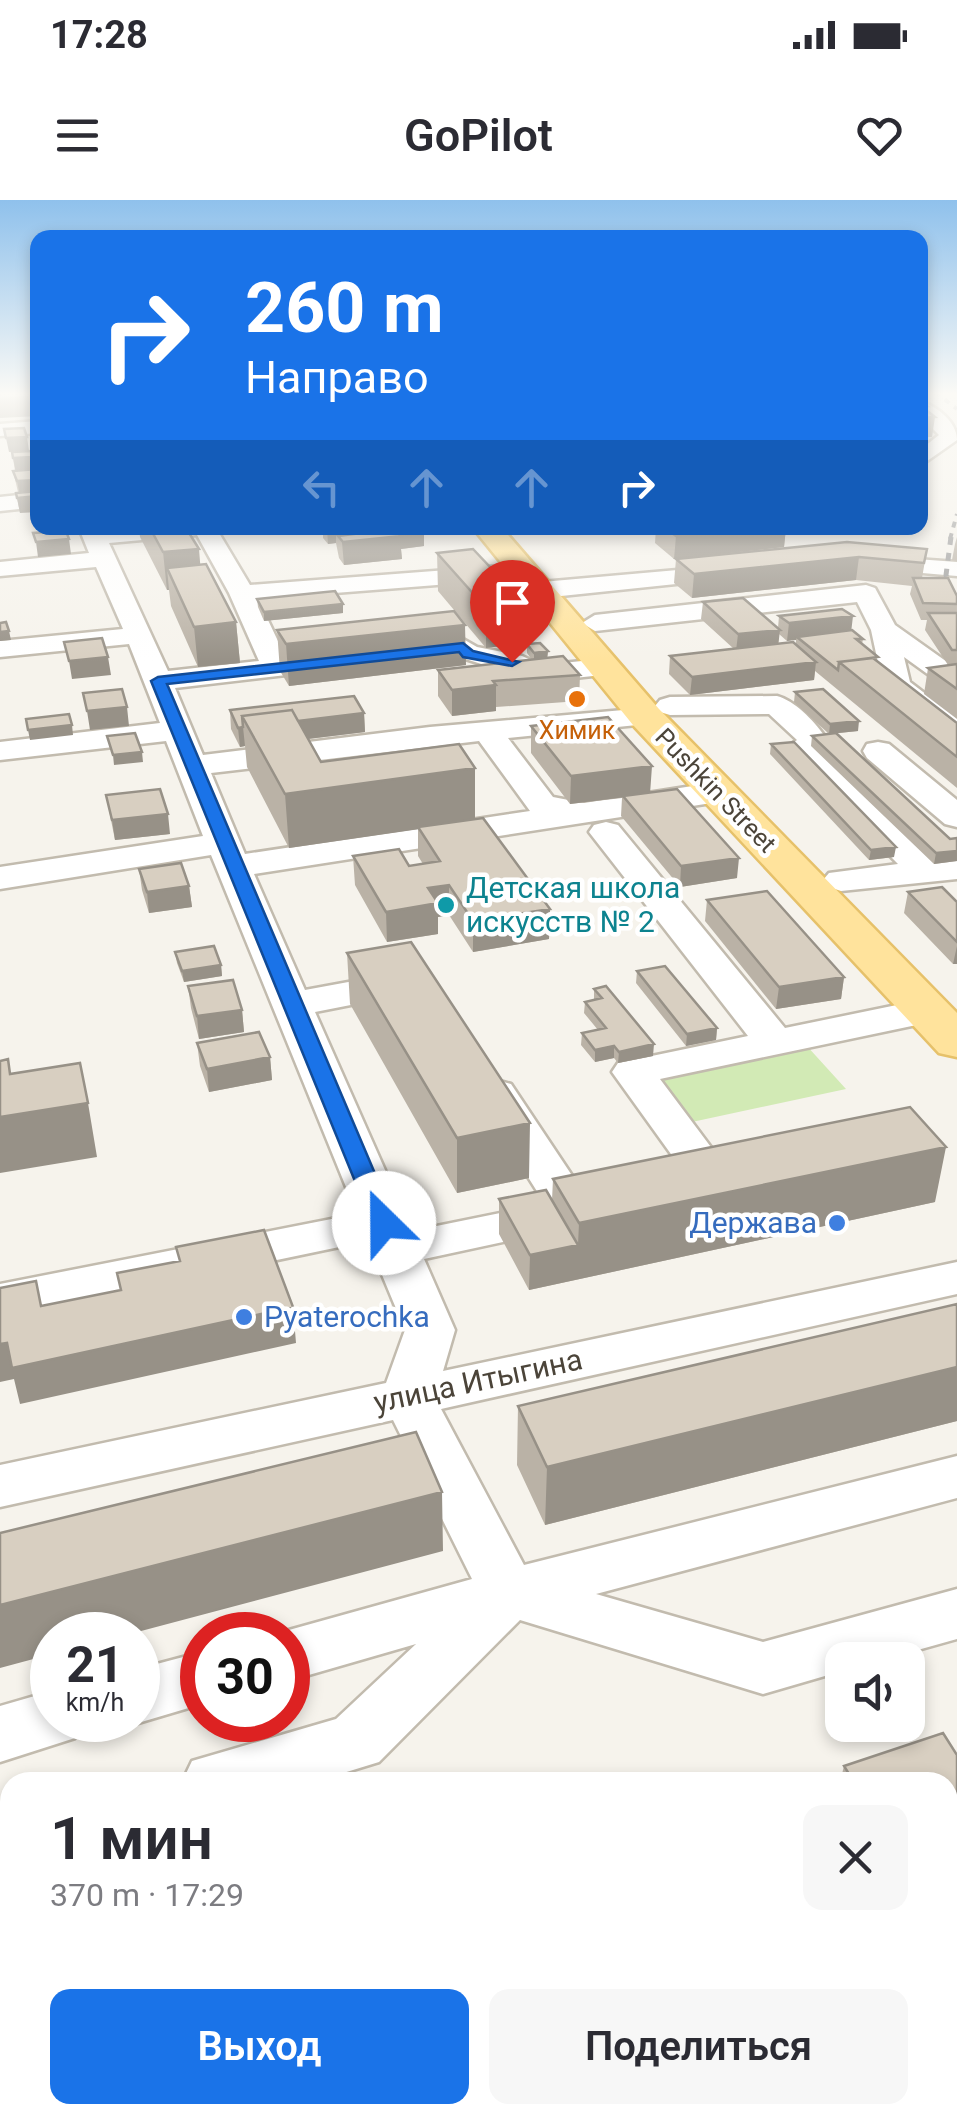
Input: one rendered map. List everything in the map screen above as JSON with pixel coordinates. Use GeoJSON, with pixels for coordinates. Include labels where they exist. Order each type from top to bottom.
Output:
{"type":"FeatureCollection","features":[{"type":"Feature","properties":{"kind":"main road","name":"Pushkin Street"},"geometry":{"type":"LineString","coordinates":[[494,535],[595,623],[718,792],[941,1007]]}},
{"type":"Feature","properties":{"kind":"main road","name":"Pushkin Street"},"geometry":{"type":"LineString","coordinates":[[521,535],[545,583],[602,667],[658,711],[841,880],[941,1007],[957,1042]]}},
{"type":"Feature","properties":{"kind":"street"},"geometry":{"type":"LineString","coordinates":[[0,504],[30,501]]}},
{"type":"Feature","properties":{"kind":"street"},"geometry":{"type":"LineString","coordinates":[[0,569],[95,541],[146,535]]}},
{"type":"Feature","properties":{"kind":"street"},"geometry":{"type":"LineString","coordinates":[[209,535],[242,593],[276,668]]}},
{"type":"Feature","properties":{"kind":"street"},"geometry":{"type":"LineString","coordinates":[[95,541],[140,635],[430,1330],[408,1397],[510,1594],[763,1668],[957,1614]]}},
{"type":"Feature","properties":{"kind":"street"},"geometry":{"type":"LineString","coordinates":[[626,583],[654,567],[720,560]]}},
{"type":"Feature","properties":{"kind":"street"},"geometry":{"type":"LineString","coordinates":[[844,561],[957,569]]}},
{"type":"Feature","properties":{"kind":"street"},"geometry":{"type":"LineString","coordinates":[[242,593],[411,582],[626,583],[764,569]]}},
{"type":"Feature","properties":{"kind":"street"},"geometry":{"type":"LineString","coordinates":[[411,582],[468,654],[512,662],[538,674],[602,667]]}},
{"type":"Feature","properties":{"kind":"street"},"geometry":{"type":"LineString","coordinates":[[595,623],[866,593],[884,630],[896,686],[957,732]]}},
{"type":"Feature","properties":{"kind":"street"},"geometry":{"type":"LineString","coordinates":[[884,630],[957,682]]}},
{"type":"Feature","properties":{"kind":"street"},"geometry":{"type":"LineString","coordinates":[[0,649],[140,635]]}},
{"type":"Feature","properties":{"kind":"street"},"geometry":{"type":"LineString","coordinates":[[158,681],[463,647]]}},
{"type":"Feature","properties":{"kind":"street"},"geometry":{"type":"LineString","coordinates":[[194,766],[310,766],[387,742],[658,711],[777,705],[805,741],[941,871]]}},
{"type":"Feature","properties":{"kind":"street"},"geometry":{"type":"LineString","coordinates":[[0,751],[179,730]]}},
{"type":"Feature","properties":{"kind":"street"},"geometry":{"type":"LineString","coordinates":[[488,733],[544,807],[567,807],[592,822],[776,1044]]}},
{"type":"Feature","properties":{"kind":"street"},"geometry":{"type":"LineString","coordinates":[[387,742],[406,768]]}},
{"type":"Feature","properties":{"kind":"street"},"geometry":{"type":"LineString","coordinates":[[878,750],[957,817]]}},
{"type":"Feature","properties":{"kind":"street"},"geometry":{"type":"LineString","coordinates":[[0,878],[592,822],[718,792]]}},
{"type":"Feature","properties":{"kind":"street"},"geometry":{"type":"LineString","coordinates":[[841,880],[941,871]]}},
{"type":"Feature","properties":{"kind":"street"},"geometry":{"type":"LineString","coordinates":[[293,1004],[422,981],[444,1014]]}},
{"type":"Feature","properties":{"kind":"street"},"geometry":{"type":"LineString","coordinates":[[668,1202],[738,1186],[633,1072],[941,1007]]}},
{"type":"Feature","properties":{"kind":"street"},"geometry":{"type":"LineString","coordinates":[[0,1301],[390,1237],[595,1213],[477,1064]]}},
{"type":"Feature","properties":{"kind":"street","name":"улица Итыгина"},"geometry":{"type":"LineString","coordinates":[[0,1486],[957,1278]]}},
{"type":"Feature","properties":{"kind":"street"},"geometry":{"type":"LineString","coordinates":[[310,1648],[957,1477]]}},
{"type":"Feature","properties":{"kind":"street"},"geometry":{"type":"LineString","coordinates":[[250,1772],[356,1742],[510,1594]]}},
{"type":"Feature","properties":{"kind":"street"},"geometry":{"type":"LineString","coordinates":[[0,1734],[30,1725]]}},
{"type":"Feature","properties":{"kind":"green space"},"geometry":{"type":"Polygon","coordinates":[[[806,1045],[846,1089],[692,1122],[657,1075],[806,1045]]]}},
{"type":"Feature","properties":{"kind":"building"},"geometry":{"type":"Polygon","coordinates":[[[30,492],[30,497],[17,498],[16,493],[30,492]]]}},
{"type":"Feature","properties":{"kind":"building"},"geometry":{"type":"Polygon","coordinates":[[[34,535],[68,535],[69,539],[36,542],[34,535]]]}},
{"type":"Feature","properties":{"kind":"building"},"geometry":{"type":"Polygon","coordinates":[[[154,535],[190,535],[199,549],[163,552],[154,535]]]}},
{"type":"Feature","properties":{"kind":"building"},"geometry":{"type":"Polygon","coordinates":[[[400,535],[401,536],[343,542],[338,536],[400,535]]]}},
{"type":"Feature","properties":{"kind":"building"},"geometry":{"type":"Polygon","coordinates":[[[847,542],[927,549],[924,563],[859,557],[694,574],[676,559],[847,542]]]}},
{"type":"Feature","properties":{"kind":"building"},"geometry":{"type":"Polygon","coordinates":[[[473,549],[525,604],[486,608],[437,553],[473,549]]]}},
{"type":"Feature","properties":{"kind":"building"},"geometry":{"type":"Polygon","coordinates":[[[206,564],[236,622],[194,627],[167,568],[206,564]]]}},
{"type":"Feature","properties":{"kind":"building"},"geometry":{"type":"Polygon","coordinates":[[[913,578],[948,578],[957,604],[923,603],[913,578]]]}},
{"type":"Feature","properties":{"kind":"building"},"geometry":{"type":"Polygon","coordinates":[[[335,591],[343,604],[264,612],[257,599],[335,591]]]}},
{"type":"Feature","properties":{"kind":"building"},"geometry":{"type":"Polygon","coordinates":[[[743,598],[780,630],[738,634],[703,602],[743,598]]]}},
{"type":"Feature","properties":{"kind":"building"},"geometry":{"type":"Polygon","coordinates":[[[842,609],[853,616],[789,623],[779,616],[842,609]]]}},
{"type":"Feature","properties":{"kind":"building"},"geometry":{"type":"Polygon","coordinates":[[[454,611],[465,625],[286,644],[277,630],[454,611]]]}},
{"type":"Feature","properties":{"kind":"building"},"geometry":{"type":"Polygon","coordinates":[[[928,613],[957,613],[957,650],[952,650],[928,613]]]}},
{"type":"Feature","properties":{"kind":"building"},"geometry":{"type":"Polygon","coordinates":[[[6,622],[9,631],[0,632],[0,623],[6,622]]]}},
{"type":"Feature","properties":{"kind":"building"},"geometry":{"type":"Polygon","coordinates":[[[852,630],[863,639],[856,639],[878,657],[839,662],[838,670],[797,637],[852,630]]]}},
{"type":"Feature","properties":{"kind":"building"},"geometry":{"type":"Polygon","coordinates":[[[102,638],[108,657],[69,661],[64,642],[102,638]]]}},
{"type":"Feature","properties":{"kind":"building"},"geometry":{"type":"Polygon","coordinates":[[[793,642],[816,662],[692,677],[670,656],[793,642]]]}},
{"type":"Feature","properties":{"kind":"building"},"geometry":{"type":"Polygon","coordinates":[[[540,643],[548,651],[534,653],[527,644],[540,643]]]}},
{"type":"Feature","properties":{"kind":"building"},"geometry":{"type":"Polygon","coordinates":[[[563,656],[580,675],[493,681],[496,685],[452,690],[438,670],[563,656]]]}},
{"type":"Feature","properties":{"kind":"building"},"geometry":{"type":"Polygon","coordinates":[[[873,658],[957,723],[957,757],[839,662],[873,658]]]}},
{"type":"Feature","properties":{"kind":"building"},"geometry":{"type":"Polygon","coordinates":[[[957,664],[957,689],[928,668],[957,664]]]}},
{"type":"Feature","properties":{"kind":"building"},"geometry":{"type":"Polygon","coordinates":[[[122,689],[127,707],[87,711],[83,693],[122,689]]]}},
{"type":"Feature","properties":{"kind":"building"},"geometry":{"type":"Polygon","coordinates":[[[823,689],[859,721],[830,724],[795,692],[823,689]]]}},
{"type":"Feature","properties":{"kind":"building"},"geometry":{"type":"Polygon","coordinates":[[[354,696],[364,713],[298,721],[292,710],[242,716],[243,727],[238,728],[230,710],[354,696]]]}},
{"type":"Feature","properties":{"kind":"building"},"geometry":{"type":"Polygon","coordinates":[[[292,710],[321,762],[459,744],[475,768],[285,794],[242,716],[292,710]]]}},
{"type":"Feature","properties":{"kind":"building"},"geometry":{"type":"Polygon","coordinates":[[[69,714],[72,725],[28,730],[26,719],[69,714]]]}},
{"type":"Feature","properties":{"kind":"building"},"geometry":{"type":"Polygon","coordinates":[[[608,717],[652,766],[571,776],[531,726],[608,717]]]}},
{"type":"Feature","properties":{"kind":"building"},"geometry":{"type":"Polygon","coordinates":[[[135,733],[142,752],[113,755],[107,736],[135,733]]]}},
{"type":"Feature","properties":{"kind":"building"},"geometry":{"type":"Polygon","coordinates":[[[836,733],[950,839],[957,838],[957,851],[936,853],[812,736],[836,733]]]}},
{"type":"Feature","properties":{"kind":"building"},"geometry":{"type":"Polygon","coordinates":[[[794,742],[896,847],[871,850],[771,744],[794,742]]]}},
{"type":"Feature","properties":{"kind":"building"},"geometry":{"type":"Polygon","coordinates":[[[160,789],[168,814],[112,820],[106,795],[160,789]]]}},
{"type":"Feature","properties":{"kind":"building"},"geometry":{"type":"Polygon","coordinates":[[[677,789],[739,858],[681,866],[623,796],[677,789]]]}},
{"type":"Feature","properties":{"kind":"building"},"geometry":{"type":"Polygon","coordinates":[[[483,818],[550,909],[473,921],[449,885],[428,888],[438,903],[386,912],[353,856],[399,849],[409,866],[440,861],[418,827],[483,818]]]}},
{"type":"Feature","properties":{"kind":"building"},"geometry":{"type":"Polygon","coordinates":[[[181,863],[189,886],[147,892],[139,869],[181,863]]]}},
{"type":"Feature","properties":{"kind":"building"},"geometry":{"type":"Polygon","coordinates":[[[942,887],[957,902],[957,942],[908,892],[942,887]]]}},
{"type":"Feature","properties":{"kind":"building"},"geometry":{"type":"Polygon","coordinates":[[[767,891],[844,977],[779,987],[707,900],[767,891]]]}},
{"type":"Feature","properties":{"kind":"building"},"geometry":{"type":"Polygon","coordinates":[[[411,942],[530,1123],[457,1138],[347,953],[411,942]]]}},
{"type":"Feature","properties":{"kind":"building"},"geometry":{"type":"Polygon","coordinates":[[[214,946],[221,965],[182,971],[175,952],[214,946]]]}},
{"type":"Feature","properties":{"kind":"building"},"geometry":{"type":"Polygon","coordinates":[[[665,966],[717,1028],[687,1034],[637,971],[665,966]]]}},
{"type":"Feature","properties":{"kind":"building"},"geometry":{"type":"Polygon","coordinates":[[[233,980],[242,1010],[197,1016],[188,986],[233,980]]]}},
{"type":"Feature","properties":{"kind":"building"},"geometry":{"type":"Polygon","coordinates":[[[606,986],[654,1044],[619,1052],[614,1046],[595,1050],[582,1033],[606,1028],[585,1002],[602,998],[594,989],[606,986]]]}},
{"type":"Feature","properties":{"kind":"building"},"geometry":{"type":"Polygon","coordinates":[[[259,1032],[270,1057],[207,1069],[197,1043],[259,1032]]]}},
{"type":"Feature","properties":{"kind":"building"},"geometry":{"type":"Polygon","coordinates":[[[8,1059],[10,1074],[80,1063],[88,1103],[0,1117],[0,1061],[8,1059]]]}},
{"type":"Feature","properties":{"kind":"building"},"geometry":{"type":"Polygon","coordinates":[[[910,1107],[946,1147],[579,1223],[553,1179],[910,1107]]]}},
{"type":"Feature","properties":{"kind":"building"},"geometry":{"type":"Polygon","coordinates":[[[546,1190],[578,1245],[530,1255],[499,1199],[546,1190]]]}},
{"type":"Feature","properties":{"kind":"building"},"geometry":{"type":"Polygon","coordinates":[[[264,1230],[293,1307],[12,1368],[7,1343],[0,1344],[0,1288],[36,1281],[41,1306],[121,1290],[117,1273],[180,1261],[176,1247],[264,1230]]]}},
{"type":"Feature","properties":{"kind":"building"},"geometry":{"type":"Polygon","coordinates":[[[957,1304],[957,1367],[547,1467],[518,1406],[957,1304]]]}},
{"type":"Feature","properties":{"kind":"building"},"geometry":{"type":"Polygon","coordinates":[[[416,1432],[442,1492],[0,1605],[0,1533],[416,1432]]]}},
{"type":"Feature","properties":{"kind":"building"},"geometry":{"type":"Polygon","coordinates":[[[943,1733],[957,1755],[957,1772],[848,1772],[844,1766],[943,1733]]]}},
{"type":"Feature","properties":{"kind":"railway"},"geometry":{"type":"LineString","coordinates":[[950,539],[957,514]]}},
{"type":"Feature","properties":{"kind":"railway"},"geometry":{"type":"LineString","coordinates":[[951,537],[946,575],[957,612]]}},
{"type":"Feature","properties":{"kind":"place","name":"Химик"},"geometry":{"type":"Point","coordinates":[577,699]}},
{"type":"Feature","properties":{"kind":"place","name":"Детская школа искусств № 2"},"geometry":{"type":"Point","coordinates":[446,905]}},
{"type":"Feature","properties":{"kind":"place","name":"Держава"},"geometry":{"type":"Point","coordinates":[837,1223]}},
{"type":"Feature","properties":{"kind":"place","name":"Pyaterochka"},"geometry":{"type":"Point","coordinates":[244,1317]}},
{"type":"Feature","properties":{"kind":"route"},"geometry":{"type":"LineString","coordinates":[[384,1223],[158,681],[463,647],[468,654],[512,662]]}}]}
